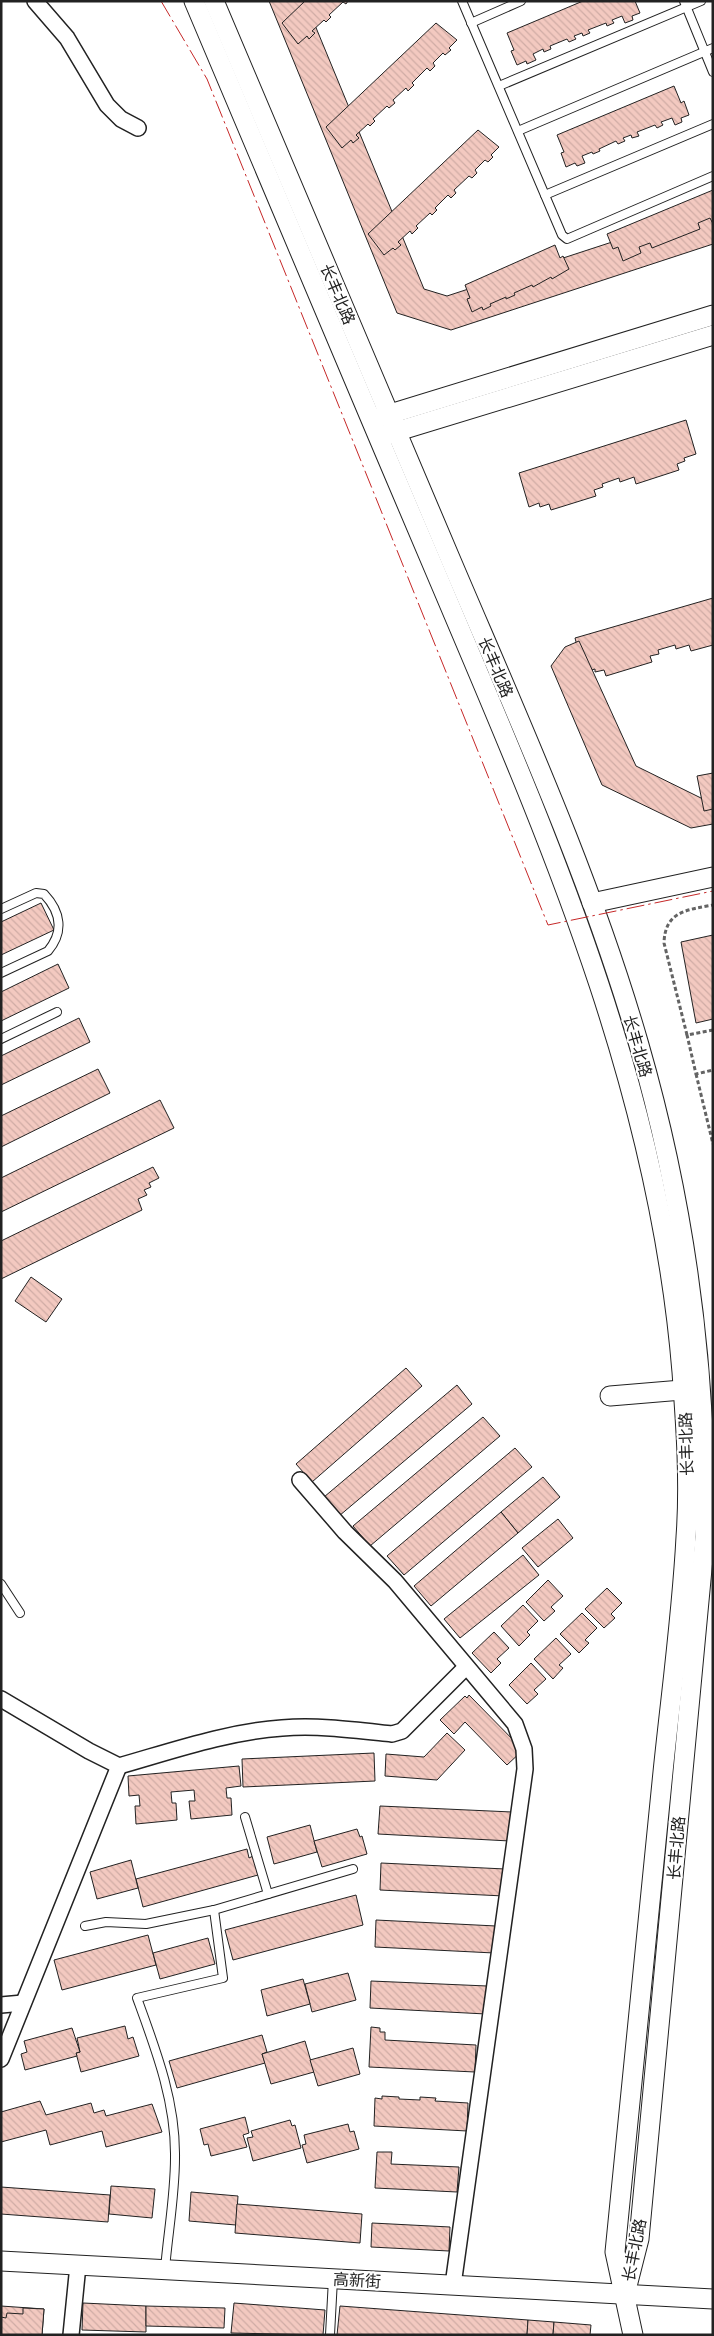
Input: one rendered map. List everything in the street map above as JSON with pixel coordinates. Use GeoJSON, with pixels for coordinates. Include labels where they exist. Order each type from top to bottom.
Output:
{"type":"FeatureCollection","features":[{"type":"Feature","properties":{"kind":"street"},"geometry":{"type":"LineString","coordinates":[[35,1],[67,38],[106,105],[120,119],[138,128]]}},
{"type":"Feature","properties":{"kind":"street","name":"长丰北路"},"geometry":{"type":"LineString","coordinates":[[194,1],[516,762],[566,886],[604,996],[626,1070],[654,1182],[675,1308],[700,1395]]}},
{"type":"Feature","properties":{"kind":"street","name":"长丰北路"},"geometry":{"type":"LineString","coordinates":[[214,1],[530,746],[592,902],[639,1046],[672,1178],[694,1305],[700,1395],[705,1537],[639,2240],[625,2294]]}},
{"type":"Feature","properties":{"kind":"street"},"geometry":{"type":"LineString","coordinates":[[393,423],[713,316]]}},
{"type":"Feature","properties":{"kind":"street"},"geometry":{"type":"LineString","coordinates":[[375,428],[713,335]]}},
{"type":"Feature","properties":{"kind":"street"},"geometry":{"type":"LineString","coordinates":[[592,902],[713,877]]}},
{"type":"Feature","properties":{"kind":"street"},"geometry":{"type":"LineString","coordinates":[[610,1402],[700,1395]]}},
{"type":"Feature","properties":{"kind":"street"},"geometry":{"type":"LineString","coordinates":[[300,1480],[345,1532],[395,1581],[515,1724],[524,1749],[525,1769],[453,2285]]}},
{"type":"Feature","properties":{"kind":"street"},"geometry":{"type":"LineString","coordinates":[[1,1699],[89,1751],[119,1766],[211,1740],[259,1730],[306,1727],[392,1734],[402,1731],[466,1667]]}},
{"type":"Feature","properties":{"kind":"street"},"geometry":{"type":"LineString","coordinates":[[1,2058],[119,1766]]}},
{"type":"Feature","properties":{"kind":"street"},"geometry":{"type":"LineString","coordinates":[[1,2005],[23,2003]]}},
{"type":"Feature","properties":{"kind":"street","name":"高新街"},"geometry":{"type":"LineString","coordinates":[[1,2260],[713,2299]]}},
{"type":"Feature","properties":{"kind":"street"},"geometry":{"type":"LineString","coordinates":[[71,2335],[78,2265]]}},
{"type":"Feature","properties":{"kind":"street"},"geometry":{"type":"LineString","coordinates":[[625,2294],[633,2335]]}},
{"type":"Feature","properties":{"kind":"lane"},"geometry":{"type":"LineString","coordinates":[[462,1],[562,235],[567,239],[713,176]]}},
{"type":"Feature","properties":{"kind":"lane"},"geometry":{"type":"LineString","coordinates":[[472,22],[521,1]]}},
{"type":"Feature","properties":{"kind":"lane"},"geometry":{"type":"LineString","coordinates":[[499,86],[685,4],[701,1]]}},
{"type":"Feature","properties":{"kind":"lane"},"geometry":{"type":"LineString","coordinates":[[685,4],[713,72]]}},
{"type":"Feature","properties":{"kind":"lane"},"geometry":{"type":"LineString","coordinates":[[518,131],[713,48]]}},
{"type":"Feature","properties":{"kind":"lane"},"geometry":{"type":"LineString","coordinates":[[545,195],[713,124]]}},
{"type":"Feature","properties":{"kind":"lane"},"geometry":{"type":"LineString","coordinates":[[1,910],[36,893],[44,894],[60,922],[53,945],[48,951],[1,973]]}},
{"type":"Feature","properties":{"kind":"lane"},"geometry":{"type":"LineString","coordinates":[[1,1039],[57,1012]]}},
{"type":"Feature","properties":{"kind":"lane"},"geometry":{"type":"LineString","coordinates":[[1,1584],[20,1613]]}},
{"type":"Feature","properties":{"kind":"lane"},"geometry":{"type":"LineString","coordinates":[[245,1817],[268,1894]]}},
{"type":"Feature","properties":{"kind":"lane"},"geometry":{"type":"LineString","coordinates":[[84,1926],[106,1922],[146,1924],[214,1910],[353,1869]]}},
{"type":"Feature","properties":{"kind":"lane"},"geometry":{"type":"LineString","coordinates":[[165,2269],[175,2158],[173,2129],[165,2080],[137,1998],[223,1978],[214,1910]]}},
{"type":"Feature","properties":{"kind":"lane"},"geometry":{"type":"LineString","coordinates":[[330,2335],[333,2278]]}},
{"type":"Feature","properties":{"kind":"path"},"geometry":{"type":"LineString","coordinates":[[713,905],[680,913],[670,922],[664,936],[664,943],[713,1144]]}},
{"type":"Feature","properties":{"kind":"path"},"geometry":{"type":"LineString","coordinates":[[687,1035],[713,1030]]}},
{"type":"Feature","properties":{"kind":"path"},"geometry":{"type":"LineString","coordinates":[[696,1074],[713,1070]]}},
{"type":"Feature","properties":{"kind":"building"},"geometry":{"type":"Polygon","coordinates":[[[269,1],[305,1],[424,289],[447,296],[713,209],[713,244],[451,330],[397,313],[269,1]]]}},
{"type":"Feature","properties":{"kind":"building"},"geometry":{"type":"Polygon","coordinates":[[[305,1],[348,1],[346,4],[343,2],[329,15],[331,17],[326,22],[324,20],[312,31],[315,33],[309,39],[307,36],[298,44],[282,23],[305,1]]]}},
{"type":"Feature","properties":{"kind":"building"},"geometry":{"type":"Polygon","coordinates":[[[583,1],[635,1],[640,13],[632,16],[633,20],[625,23],[622,16],[612,20],[614,23],[607,26],[606,23],[588,30],[590,33],[583,36],[582,33],[574,36],[576,39],[569,42],[567,39],[550,46],[551,49],[544,52],[543,49],[533,54],[536,60],[527,64],[526,61],[517,65],[511,51],[514,50],[507,33],[583,1]]]}},
{"type":"Feature","properties":{"kind":"building"},"geometry":{"type":"Polygon","coordinates":[[[436,23],[457,40],[449,48],[451,50],[445,55],[443,53],[433,63],[435,66],[430,71],[427,68],[412,83],[414,85],[408,91],[406,88],[393,100],[395,103],[389,108],[387,106],[373,119],[375,121],[370,126],[368,124],[356,135],[359,138],[353,143],[351,140],[342,148],[326,127],[436,23]]]}},
{"type":"Feature","properties":{"kind":"building"},"geometry":{"type":"Polygon","coordinates":[[[674,86],[681,103],[684,101],[689,115],[681,118],[682,122],[675,125],[672,118],[661,122],[663,125],[657,128],[655,125],[637,132],[639,136],[632,138],[631,135],[623,138],[625,141],[618,144],[616,141],[599,149],[600,151],[582,156],[585,163],[577,166],[575,163],[566,167],[561,153],[564,152],[557,135],[674,86]]]}},
{"type":"Feature","properties":{"kind":"building"},"geometry":{"type":"Polygon","coordinates":[[[478,130],[499,147],[491,155],[493,157],[488,162],[485,160],[475,170],[477,173],[472,178],[469,176],[454,190],[456,193],[451,198],[448,195],[435,208],[437,210],[432,215],[430,213],[416,226],[418,228],[412,234],[410,231],[398,242],[401,245],[384,255],[368,234],[478,130]]]}},
{"type":"Feature","properties":{"kind":"building"},"geometry":{"type":"Polygon","coordinates":[[[713,190],[713,224],[710,218],[698,223],[700,229],[652,248],[650,243],[639,247],[641,253],[623,261],[618,247],[613,249],[607,234],[713,190]]]}},
{"type":"Feature","properties":{"kind":"building"},"geometry":{"type":"Polygon","coordinates":[[[555,245],[560,258],[563,256],[569,269],[552,279],[551,277],[533,287],[532,285],[514,293],[515,295],[506,299],[506,297],[490,304],[491,306],[483,310],[482,307],[472,312],[467,299],[470,298],[465,285],[555,245]]]}},
{"type":"Feature","properties":{"kind":"building"},"geometry":{"type":"Polygon","coordinates":[[[686,420],[696,454],[684,458],[685,461],[677,464],[679,470],[636,484],[634,477],[620,482],[619,478],[602,484],[603,487],[594,490],[596,496],[551,510],[549,504],[540,507],[539,503],[529,507],[519,473],[686,420]]]}},
{"type":"Feature","properties":{"kind":"building"},"geometry":{"type":"Polygon","coordinates":[[[713,598],[713,645],[691,651],[689,645],[676,649],[675,645],[658,650],[659,654],[650,656],[652,662],[606,676],[604,670],[595,672],[595,669],[584,672],[575,638],[713,598]]]}},
{"type":"Feature","properties":{"kind":"building"},"geometry":{"type":"Polygon","coordinates":[[[579,641],[636,766],[703,799],[713,797],[713,824],[691,828],[602,785],[551,666],[565,647],[579,641]]]}},
{"type":"Feature","properties":{"kind":"building"},"geometry":{"type":"Polygon","coordinates":[[[713,773],[713,809],[704,811],[697,776],[713,773]]]}},
{"type":"Feature","properties":{"kind":"building"},"geometry":{"type":"Polygon","coordinates":[[[41,903],[54,930],[1,955],[1,922],[41,903]]]}},
{"type":"Feature","properties":{"kind":"building"},"geometry":{"type":"Polygon","coordinates":[[[713,935],[713,1019],[696,1023],[681,942],[713,935]]]}},
{"type":"Feature","properties":{"kind":"building"},"geometry":{"type":"Polygon","coordinates":[[[58,964],[69,988],[1,1021],[1,992],[58,964]]]}},
{"type":"Feature","properties":{"kind":"building"},"geometry":{"type":"Polygon","coordinates":[[[79,1018],[90,1042],[1,1085],[1,1056],[79,1018]]]}},
{"type":"Feature","properties":{"kind":"building"},"geometry":{"type":"Polygon","coordinates":[[[98,1069],[110,1093],[1,1147],[1,1116],[98,1069]]]}},
{"type":"Feature","properties":{"kind":"building"},"geometry":{"type":"Polygon","coordinates":[[[160,1100],[174,1128],[1,1212],[1,1178],[160,1100]]]}},
{"type":"Feature","properties":{"kind":"building"},"geometry":{"type":"Polygon","coordinates":[[[153,1167],[159,1178],[149,1183],[151,1187],[144,1190],[147,1195],[138,1199],[142,1210],[1,1279],[1,1241],[153,1167]]]}},
{"type":"Feature","properties":{"kind":"building"},"geometry":{"type":"Polygon","coordinates":[[[31,1277],[62,1299],[46,1322],[15,1301],[31,1277]]]}},
{"type":"Feature","properties":{"kind":"building"},"geometry":{"type":"Polygon","coordinates":[[[406,1368],[422,1386],[312,1482],[296,1464],[406,1368]]]}},
{"type":"Feature","properties":{"kind":"building"},"geometry":{"type":"Polygon","coordinates":[[[457,1385],[472,1404],[339,1516],[324,1497],[457,1385]]]}},
{"type":"Feature","properties":{"kind":"building"},"geometry":{"type":"Polygon","coordinates":[[[483,1417],[500,1436],[370,1546],[353,1526],[483,1417]]]}},
{"type":"Feature","properties":{"kind":"building"},"geometry":{"type":"Polygon","coordinates":[[[515,1448],[532,1467],[404,1575],[387,1556],[515,1448]]]}},
{"type":"Feature","properties":{"kind":"building"},"geometry":{"type":"Polygon","coordinates":[[[543,1477],[560,1497],[518,1533],[501,1512],[543,1477]]]}},
{"type":"Feature","properties":{"kind":"building"},"geometry":{"type":"Polygon","coordinates":[[[501,1512],[518,1533],[431,1606],[414,1586],[501,1512]]]}},
{"type":"Feature","properties":{"kind":"building"},"geometry":{"type":"Polygon","coordinates":[[[558,1519],[573,1538],[538,1567],[522,1548],[558,1519]]]}},
{"type":"Feature","properties":{"kind":"building"},"geometry":{"type":"Polygon","coordinates":[[[523,1555],[539,1575],[460,1638],[444,1619],[523,1555]]]}},
{"type":"Feature","properties":{"kind":"building"},"geometry":{"type":"Polygon","coordinates":[[[548,1580],[563,1596],[551,1607],[555,1611],[544,1621],[526,1602],[548,1580]]]}},
{"type":"Feature","properties":{"kind":"building"},"geometry":{"type":"Polygon","coordinates":[[[607,1588],[622,1603],[611,1614],[615,1618],[604,1628],[585,1609],[607,1588]]]}},
{"type":"Feature","properties":{"kind":"building"},"geometry":{"type":"Polygon","coordinates":[[[523,1605],[538,1621],[527,1632],[530,1635],[519,1646],[501,1626],[523,1605]]]}},
{"type":"Feature","properties":{"kind":"building"},"geometry":{"type":"Polygon","coordinates":[[[582,1613],[597,1628],[585,1640],[589,1643],[579,1653],[560,1634],[582,1613]]]}},
{"type":"Feature","properties":{"kind":"building"},"geometry":{"type":"Polygon","coordinates":[[[494,1632],[509,1648],[497,1659],[501,1663],[491,1673],[472,1653],[494,1632]]]}},
{"type":"Feature","properties":{"kind":"building"},"geometry":{"type":"Polygon","coordinates":[[[556,1638],[571,1654],[559,1665],[563,1668],[553,1679],[534,1659],[556,1638]]]}},
{"type":"Feature","properties":{"kind":"building"},"geometry":{"type":"Polygon","coordinates":[[[531,1663],[546,1679],[534,1690],[538,1694],[527,1704],[509,1685],[531,1663]]]}},
{"type":"Feature","properties":{"kind":"building"},"geometry":{"type":"Polygon","coordinates":[[[469,1695],[523,1750],[507,1765],[465,1722],[454,1734],[440,1720],[465,1696],[467,1698],[469,1695]]]}},
{"type":"Feature","properties":{"kind":"building"},"geometry":{"type":"Polygon","coordinates":[[[447,1733],[465,1750],[437,1780],[385,1776],[386,1754],[424,1757],[447,1733]]]}},
{"type":"Feature","properties":{"kind":"building"},"geometry":{"type":"Polygon","coordinates":[[[374,1753],[375,1781],[243,1787],[242,1759],[374,1753]]]}},
{"type":"Feature","properties":{"kind":"building"},"geometry":{"type":"Polygon","coordinates":[[[239,1766],[241,1786],[226,1788],[227,1798],[231,1798],[232,1815],[191,1819],[189,1801],[195,1801],[194,1790],[171,1792],[172,1803],[176,1803],[177,1820],[136,1824],[135,1806],[140,1806],[139,1795],[129,1796],[128,1776],[239,1766]]]}},
{"type":"Feature","properties":{"kind":"building"},"geometry":{"type":"Polygon","coordinates":[[[380,1806],[512,1812],[510,1841],[378,1834],[380,1806]]]}},
{"type":"Feature","properties":{"kind":"building"},"geometry":{"type":"Polygon","coordinates":[[[310,1825],[317,1852],[274,1864],[267,1837],[310,1825]]]}},
{"type":"Feature","properties":{"kind":"building"},"geometry":{"type":"Polygon","coordinates":[[[357,1829],[360,1837],[362,1836],[367,1854],[322,1867],[314,1841],[357,1829]]]}},
{"type":"Feature","properties":{"kind":"building"},"geometry":{"type":"Polygon","coordinates":[[[247,1849],[249,1858],[253,1856],[258,1875],[143,1907],[136,1879],[247,1849]]]}},
{"type":"Feature","properties":{"kind":"building"},"geometry":{"type":"Polygon","coordinates":[[[131,1860],[138,1888],[97,1899],[90,1872],[131,1860]]]}},
{"type":"Feature","properties":{"kind":"building"},"geometry":{"type":"Polygon","coordinates":[[[381,1863],[505,1869],[504,1896],[380,1890],[381,1863]]]}},
{"type":"Feature","properties":{"kind":"building"},"geometry":{"type":"Polygon","coordinates":[[[356,1895],[363,1925],[233,1960],[225,1930],[356,1895]]]}},
{"type":"Feature","properties":{"kind":"building"},"geometry":{"type":"Polygon","coordinates":[[[376,1920],[496,1926],[494,1953],[375,1947],[376,1920]]]}},
{"type":"Feature","properties":{"kind":"building"},"geometry":{"type":"Polygon","coordinates":[[[148,1935],[156,1965],[62,1990],[54,1960],[148,1935]]]}},
{"type":"Feature","properties":{"kind":"building"},"geometry":{"type":"Polygon","coordinates":[[[208,1938],[215,1964],[160,1979],[153,1953],[208,1938]]]}},
{"type":"Feature","properties":{"kind":"building"},"geometry":{"type":"Polygon","coordinates":[[[348,1973],[356,2000],[312,2012],[305,1984],[348,1973]]]}},
{"type":"Feature","properties":{"kind":"building"},"geometry":{"type":"Polygon","coordinates":[[[303,1979],[310,2004],[267,2016],[261,1990],[303,1979]]]}},
{"type":"Feature","properties":{"kind":"building"},"geometry":{"type":"Polygon","coordinates":[[[371,1981],[487,1986],[486,2014],[370,2008],[371,1981]]]}},
{"type":"Feature","properties":{"kind":"building"},"geometry":{"type":"Polygon","coordinates":[[[125,2026],[128,2039],[133,2037],[139,2056],[81,2072],[76,2053],[80,2052],[77,2038],[125,2026]]]}},
{"type":"Feature","properties":{"kind":"building"},"geometry":{"type":"Polygon","coordinates":[[[371,2027],[380,2028],[380,2032],[385,2032],[385,2040],[476,2045],[475,2072],[369,2067],[371,2027]]]}},
{"type":"Feature","properties":{"kind":"building"},"geometry":{"type":"Polygon","coordinates":[[[72,2028],[80,2052],[76,2053],[77,2056],[25,2070],[21,2054],[27,2052],[24,2041],[72,2028]]]}},
{"type":"Feature","properties":{"kind":"building"},"geometry":{"type":"Polygon","coordinates":[[[262,2035],[267,2052],[262,2054],[265,2063],[177,2088],[169,2061],[262,2035]]]}},
{"type":"Feature","properties":{"kind":"building"},"geometry":{"type":"Polygon","coordinates":[[[305,2041],[314,2072],[271,2084],[262,2054],[305,2041]]]}},
{"type":"Feature","properties":{"kind":"building"},"geometry":{"type":"Polygon","coordinates":[[[353,2048],[360,2074],[318,2086],[310,2060],[353,2048]]]}},
{"type":"Feature","properties":{"kind":"building"},"geometry":{"type":"Polygon","coordinates":[[[382,2096],[420,2100],[420,2097],[436,2098],[435,2101],[468,2103],[467,2131],[374,2126],[375,2098],[382,2099],[382,2096]]]}},
{"type":"Feature","properties":{"kind":"building"},"geometry":{"type":"Polygon","coordinates":[[[40,2101],[46,2115],[91,2103],[94,2113],[104,2110],[106,2116],[152,2104],[162,2132],[106,2147],[102,2131],[50,2145],[46,2130],[1,2142],[1,2112],[40,2101]]]}},
{"type":"Feature","properties":{"kind":"building"},"geometry":{"type":"Polygon","coordinates":[[[245,2117],[249,2133],[243,2135],[247,2147],[211,2156],[208,2144],[204,2145],[200,2129],[245,2117]]]}},
{"type":"Feature","properties":{"kind":"building"},"geometry":{"type":"Polygon","coordinates":[[[290,2120],[292,2126],[295,2125],[301,2148],[253,2161],[247,2138],[253,2137],[251,2131],[290,2120]]]}},
{"type":"Feature","properties":{"kind":"building"},"geometry":{"type":"Polygon","coordinates":[[[348,2124],[350,2132],[354,2131],[359,2149],[307,2163],[302,2145],[306,2144],[304,2135],[348,2124]]]}},
{"type":"Feature","properties":{"kind":"building"},"geometry":{"type":"Polygon","coordinates":[[[377,2152],[392,2152],[391,2164],[459,2167],[457,2192],[375,2188],[377,2152]]]}},
{"type":"Feature","properties":{"kind":"building"},"geometry":{"type":"Polygon","coordinates":[[[111,2186],[155,2189],[152,2218],[109,2214],[111,2186]]]}},
{"type":"Feature","properties":{"kind":"building"},"geometry":{"type":"Polygon","coordinates":[[[1,2187],[110,2195],[108,2222],[1,2214],[1,2187]]]}},
{"type":"Feature","properties":{"kind":"building"},"geometry":{"type":"Polygon","coordinates":[[[191,2192],[238,2196],[236,2225],[189,2221],[191,2192]]]}},
{"type":"Feature","properties":{"kind":"building"},"geometry":{"type":"Polygon","coordinates":[[[237,2204],[362,2214],[360,2243],[235,2233],[237,2204]]]}},
{"type":"Feature","properties":{"kind":"building"},"geometry":{"type":"Polygon","coordinates":[[[372,2223],[450,2227],[449,2251],[371,2247],[372,2223]]]}},
{"type":"Feature","properties":{"kind":"building"},"geometry":{"type":"Polygon","coordinates":[[[83,2303],[146,2306],[146,2332],[82,2330],[83,2303]]]}},
{"type":"Feature","properties":{"kind":"building"},"geometry":{"type":"Polygon","coordinates":[[[234,2303],[325,2310],[323,2335],[231,2333],[234,2303]]]}},
{"type":"Feature","properties":{"kind":"building"},"geometry":{"type":"Polygon","coordinates":[[[1,2306],[44,2309],[42,2335],[1,2335],[1,2306]]]}},
{"type":"Feature","properties":{"kind":"building"},"geometry":{"type":"Polygon","coordinates":[[[146,2306],[225,2308],[224,2328],[146,2326],[146,2306]]]}},
{"type":"Feature","properties":{"kind":"building"},"geometry":{"type":"Polygon","coordinates":[[[340,2306],[528,2320],[527,2335],[337,2335],[340,2306]]]}},
{"type":"Feature","properties":{"kind":"building"},"geometry":{"type":"Polygon","coordinates":[[[23,2308],[44,2309],[42,2335],[1,2335],[1,2317],[6,2318],[7,2313],[23,2314],[23,2308]]]}},
{"type":"Feature","properties":{"kind":"building"},"geometry":{"type":"Polygon","coordinates":[[[528,2320],[554,2322],[553,2335],[527,2335],[528,2320]]]}},
{"type":"Feature","properties":{"kind":"building"},"geometry":{"type":"Polygon","coordinates":[[[554,2322],[591,2325],[590,2335],[553,2335],[554,2322]]]}},
{"type":"Feature","properties":{"kind":"power"},"geometry":{"type":"LineString","coordinates":[[161,1],[207,79],[548,925],[713,891]]}}]}
